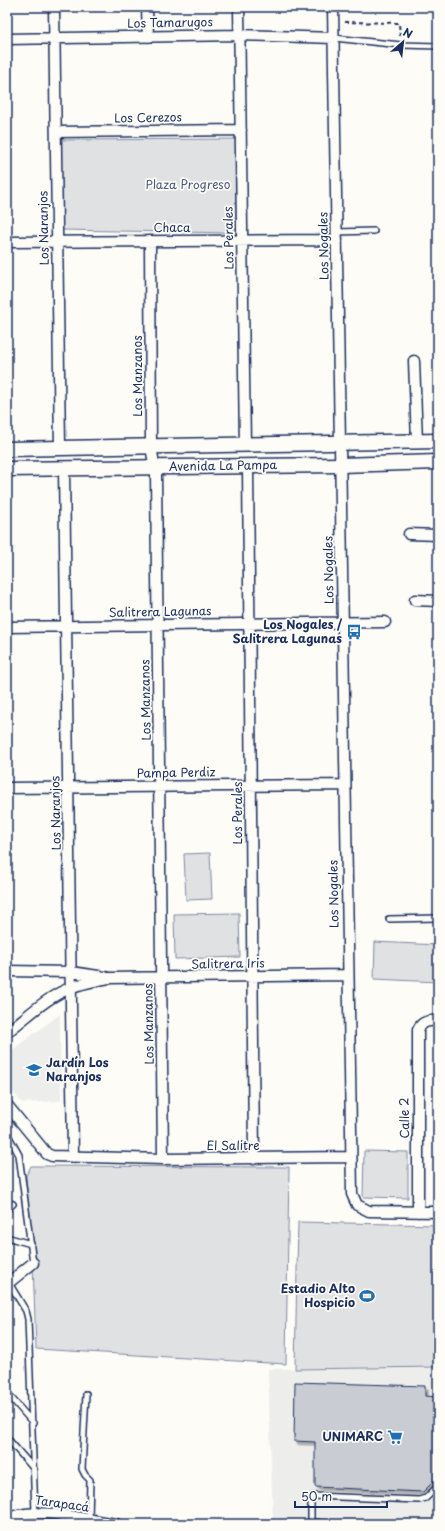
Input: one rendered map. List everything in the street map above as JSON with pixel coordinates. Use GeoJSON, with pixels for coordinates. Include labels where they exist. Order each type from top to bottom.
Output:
{"type":"FeatureCollection","features":[{"type":"Feature","properties":{"kind":"street","name":"Los Naranjos"},"geometry":{"type":"LineString","coordinates":[[54,7],[60,448]]}},
{"type":"Feature","properties":{"kind":"street"},"geometry":{"type":"LineString","coordinates":[[147,7],[148,36]]}},
{"type":"Feature","properties":{"kind":"street","name":"Los Perales"},"geometry":{"type":"LineString","coordinates":[[239,7],[245,446]]}},
{"type":"Feature","properties":{"kind":"street","name":"Los Nogales"},"geometry":{"type":"LineString","coordinates":[[333,7],[351,1157]]}},
{"type":"Feature","properties":{"kind":"street","name":"Los Tamarugos"},"geometry":{"type":"LineString","coordinates":[[7,39],[239,35],[334,38]]}},
{"type":"Feature","properties":{"kind":"street","name":"Los Cerezos"},"geometry":{"type":"LineString","coordinates":[[56,132],[241,130]]}},
{"type":"Feature","properties":{"kind":"street","name":"Chaca"},"geometry":{"type":"LineString","coordinates":[[7,242],[242,240],[336,236]]}},
{"type":"Feature","properties":{"kind":"street","name":"Los Manzanos"},"geometry":{"type":"LineString","coordinates":[[150,241],[151,447],[156,467],[163,1159]]}},
{"type":"Feature","properties":{"kind":"street"},"geometry":{"type":"LineString","coordinates":[[414,362],[417,442]]}},
{"type":"Feature","properties":{"kind":"street","name":"Avenida La Pampa"},"geometry":{"type":"LineString","coordinates":[[7,448],[245,446],[438,441]]}},
{"type":"Feature","properties":{"kind":"street","name":"Avenida La Pampa"},"geometry":{"type":"LineString","coordinates":[[7,469],[340,465],[438,462]]}},
{"type":"Feature","properties":{"kind":"street","name":"Los Perales"},"geometry":{"type":"LineString","coordinates":[[248,466],[254,1159]]}},
{"type":"Feature","properties":{"kind":"street","name":"Los Naranjos"},"geometry":{"type":"LineString","coordinates":[[64,468],[74,1157]]}},
{"type":"Feature","properties":{"kind":"street"},"geometry":{"type":"LineString","coordinates":[[409,534],[438,535]]}},
{"type":"Feature","properties":{"kind":"street"},"geometry":{"type":"LineString","coordinates":[[415,600],[438,601]]}},
{"type":"Feature","properties":{"kind":"street","name":"Salitrera Lagunas"},"geometry":{"type":"LineString","coordinates":[[7,627],[385,622]]}},
{"type":"Feature","properties":{"kind":"street","name":"Pampa Perdiz"},"geometry":{"type":"LineString","coordinates":[[7,788],[345,785]]}},
{"type":"Feature","properties":{"kind":"street","name":"Salitrera Iris"},"geometry":{"type":"LineString","coordinates":[[7,971],[71,972],[109,978],[348,975]]}},
{"type":"Feature","properties":{"kind":"street","name":"Salitrera Iris"},"geometry":{"type":"LineString","coordinates":[[7,1032],[46,1002],[71,988],[109,978]]}},
{"type":"Feature","properties":{"kind":"street","name":"Calle 2"},"geometry":{"type":"LineString","coordinates":[[418,1212],[418,1034],[421,1024],[430,1020],[438,1021]]}},
{"type":"Feature","properties":{"kind":"street","name":"El Salitre"},"geometry":{"type":"LineString","coordinates":[[7,1105],[47,1154],[52,1156],[163,1159],[351,1157]]}},
{"type":"Feature","properties":{"kind":"street"},"geometry":{"type":"LineString","coordinates":[[351,1157],[352,1194],[354,1202],[361,1208],[369,1211],[438,1212]]}},
{"type":"Feature","properties":{"kind":"street"},"geometry":{"type":"LineString","coordinates":[[8,1284],[33,1263]]}},
{"type":"Feature","properties":{"kind":"street","name":"Tarapacá"},"geometry":{"type":"LineString","coordinates":[[7,1519],[20,1513],[35,1512],[116,1524]]}},
{"type":"Feature","properties":{"kind":"lane"},"geometry":{"type":"LineString","coordinates":[[334,38],[401,45],[438,46]]}},
{"type":"Feature","properties":{"kind":"lane"},"geometry":{"type":"LineString","coordinates":[[438,195],[438,211]]}},
{"type":"Feature","properties":{"kind":"lane"},"geometry":{"type":"LineString","coordinates":[[336,236],[374,231]]}},
{"type":"Feature","properties":{"kind":"lane"},"geometry":{"type":"LineString","coordinates":[[389,919],[438,918]]}},
{"type":"Feature","properties":{"kind":"lane"},"geometry":{"type":"LineString","coordinates":[[9,1137],[19,1155],[33,1263]]}},
{"type":"Feature","properties":{"kind":"lane"},"geometry":{"type":"LineString","coordinates":[[7,1210],[14,1204]]}},
{"type":"Feature","properties":{"kind":"lane"},"geometry":{"type":"LineString","coordinates":[[8,1238],[31,1244]]}},
{"type":"Feature","properties":{"kind":"lane"},"geometry":{"type":"LineString","coordinates":[[8,1284],[26,1311],[28,1319],[33,1423],[35,1512]]}},
{"type":"Feature","properties":{"kind":"lane"},"geometry":{"type":"LineString","coordinates":[[7,1393],[33,1423]]}},
{"type":"Feature","properties":{"kind":"lane"},"geometry":{"type":"LineString","coordinates":[[86,1394],[82,1469],[90,1480],[89,1520]]}},
{"type":"Feature","properties":{"kind":"lane"},"geometry":{"type":"LineString","coordinates":[[7,1438],[34,1469]]}},
{"type":"Feature","properties":{"kind":"lane"},"geometry":{"type":"LineString","coordinates":[[333,1524],[311,1523],[311,1498],[313,1496],[419,1500],[426,1498],[438,1486]]}},
{"type":"Feature","properties":{"kind":"path"},"geometry":{"type":"LineString","coordinates":[[333,22],[399,23],[401,45]]}},
{"type":"Feature","properties":{"kind":"shaded area","name":"Jardín Los Naranjos"},"geometry":{"type":"Polygon","coordinates":[[[60,1014],[61,1101],[22,1103],[7,1085],[7,1054],[60,1014]]]}},
{"type":"Feature","properties":{"kind":"shaded area"},"geometry":{"type":"Polygon","coordinates":[[[438,1367],[438,1524],[273,1524],[268,1369],[438,1367]]]}},
{"type":"Feature","properties":{"kind":"green space","name":"Plaza Progreso"},"geometry":{"type":"Polygon","coordinates":[[[236,139],[236,233],[60,230],[59,140],[236,139]]]}},
{"type":"Feature","properties":{"kind":"green space"},"geometry":{"type":"Polygon","coordinates":[[[210,853],[212,899],[186,900],[184,854],[210,853]]]}},
{"type":"Feature","properties":{"kind":"green space"},"geometry":{"type":"Polygon","coordinates":[[[239,913],[240,957],[175,959],[174,914],[239,913]]]}},
{"type":"Feature","properties":{"kind":"green space"},"geometry":{"type":"Polygon","coordinates":[[[375,942],[438,945],[438,982],[374,979],[375,942]]]}},
{"type":"Feature","properties":{"kind":"green space"},"geometry":{"type":"Polygon","coordinates":[[[364,1151],[408,1152],[408,1198],[363,1197],[364,1151]]]}},
{"type":"Feature","properties":{"kind":"green space"},"geometry":{"type":"Polygon","coordinates":[[[31,1166],[289,1167],[286,1364],[36,1349],[33,1263],[26,1176],[31,1166]]]}},
{"type":"Feature","properties":{"kind":"green space","name":"Estadio Alto Hospicio"},"geometry":{"type":"Polygon","coordinates":[[[298,1222],[438,1225],[438,1367],[295,1369],[298,1222]]]}},
{"type":"Feature","properties":{"kind":"building"},"geometry":{"type":"Polygon","coordinates":[[[295,1382],[425,1386],[425,1396],[438,1397],[438,1477],[423,1492],[315,1487],[315,1442],[294,1441],[295,1382]]]}},
{"type":"Feature","properties":{"kind":"place","name":"Los Nogales / Salitrera Lagunas"},"geometry":{"type":"Point","coordinates":[354,632]}},
{"type":"Feature","properties":{"kind":"place","name":"Jardín Los Naranjos"},"geometry":{"type":"Point","coordinates":[34,1070]}},
{"type":"Feature","properties":{"kind":"place","name":"Estadio Alto Hospicio"},"geometry":{"type":"Point","coordinates":[367,1296]}},
{"type":"Feature","properties":{"kind":"place","name":"UNIMARC"},"geometry":{"type":"Point","coordinates":[395,1437]}}]}
